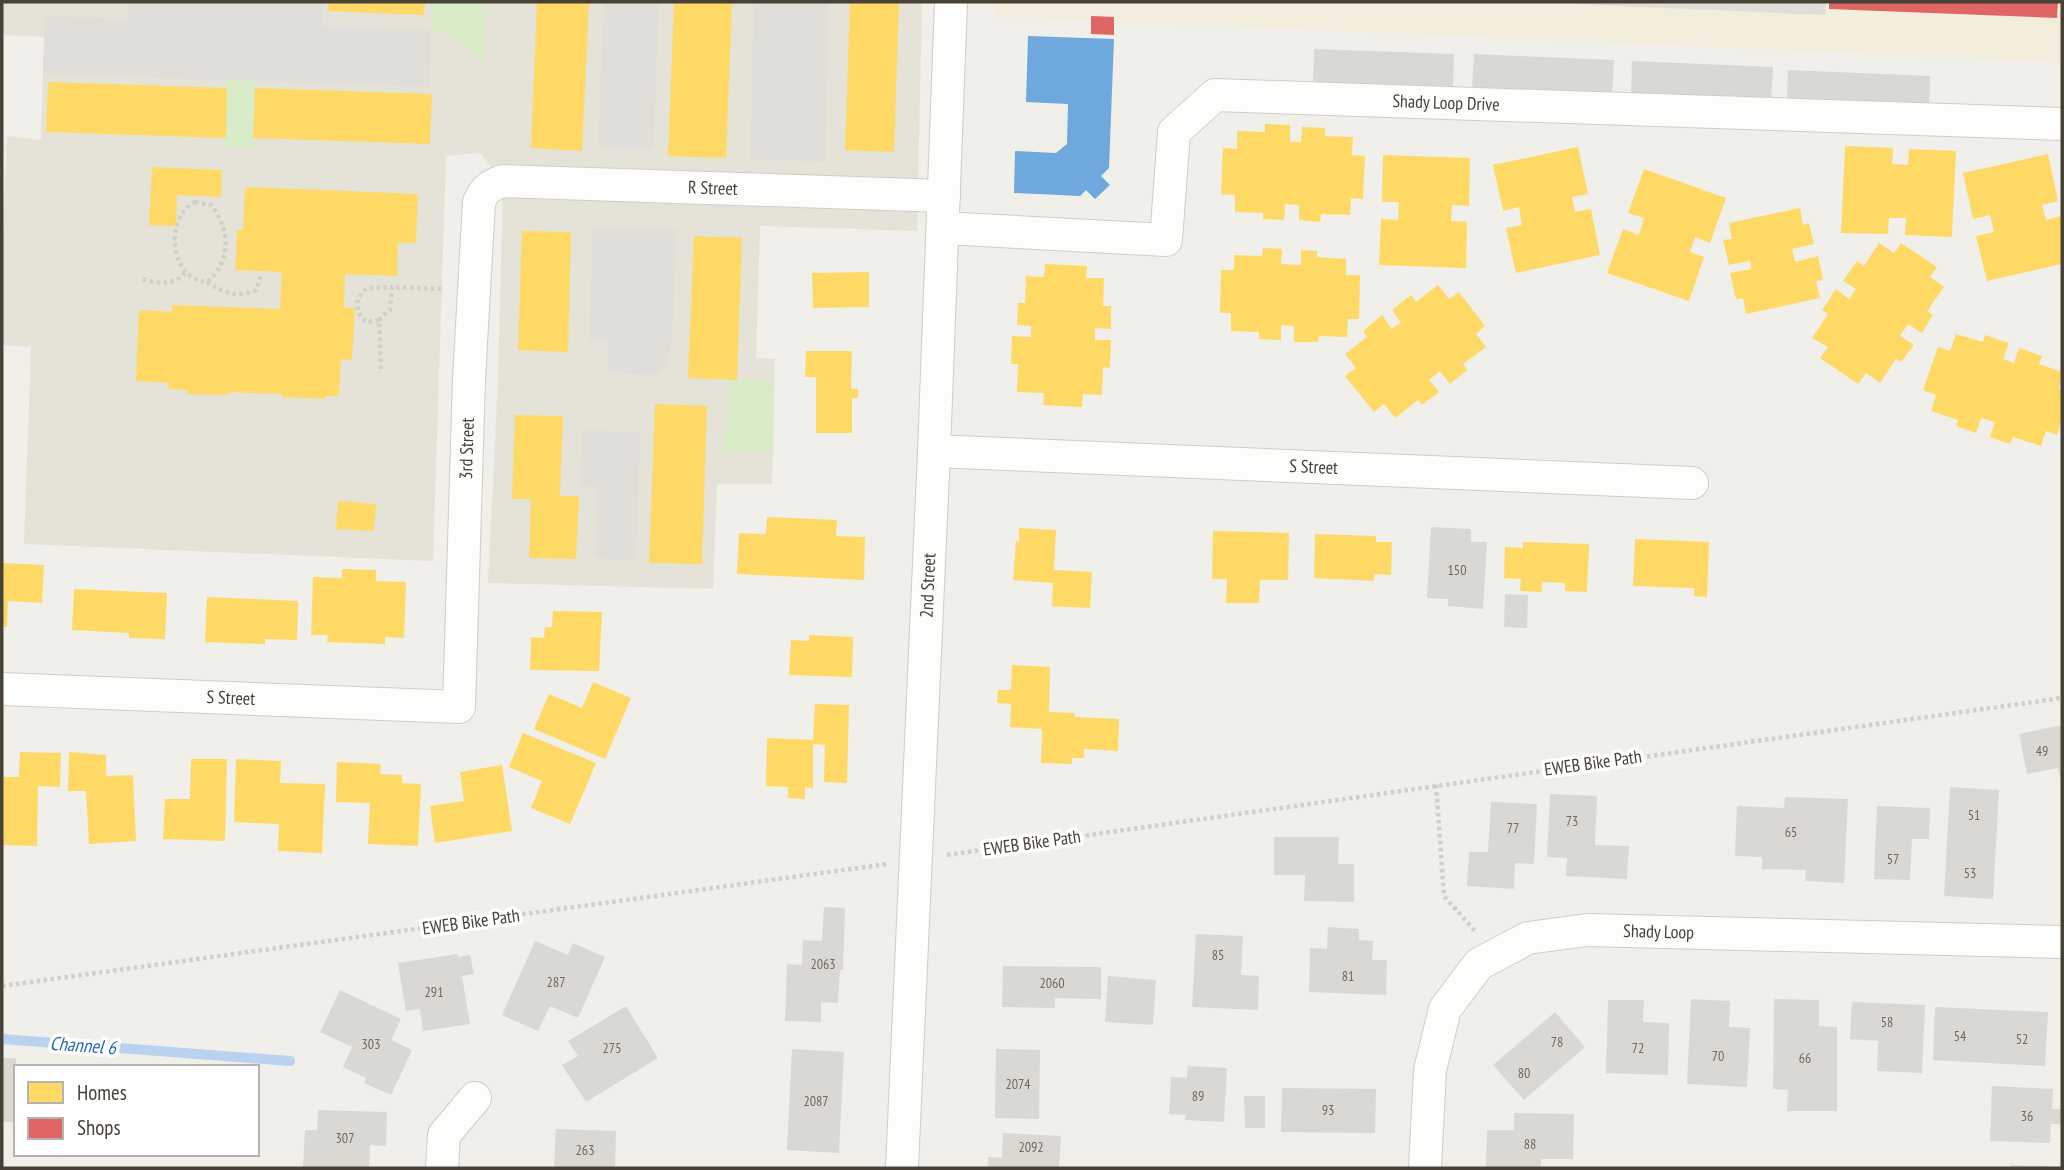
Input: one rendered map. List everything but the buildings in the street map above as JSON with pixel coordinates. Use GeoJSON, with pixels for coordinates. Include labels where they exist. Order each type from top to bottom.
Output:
{"type":"FeatureCollection","features":[{"type":"Feature","properties":{"kind":"street","name":"2nd Street"},"geometry":{"type":"LineString","coordinates":[[902,1168],[951,2]]}},
{"type":"Feature","properties":{"kind":"street","name":"Shady Loop Drive"},"geometry":{"type":"LineString","coordinates":[[943,228],[1166,240],[1174,132],[1214,95],[2062,124]]}},
{"type":"Feature","properties":{"kind":"street","name":"R Street"},"geometry":{"type":"LineString","coordinates":[[483,192],[491,185],[503,181],[944,196]]}},
{"type":"Feature","properties":{"kind":"street","name":"3rd Street"},"geometry":{"type":"LineString","coordinates":[[459,707],[469,379],[478,202],[483,192]]}},
{"type":"Feature","properties":{"kind":"street","name":"S Street"},"geometry":{"type":"LineString","coordinates":[[934,450],[1692,483]]}},
{"type":"Feature","properties":{"kind":"street","name":"S Street"},"geometry":{"type":"LineString","coordinates":[[2,689],[459,707]]}},
{"type":"Feature","properties":{"kind":"street","name":"Shady Loop"},"geometry":{"type":"LineString","coordinates":[[1425,1168],[1430,1069],[1445,1009],[1479,964],[1528,938],[1587,930],[2062,942]]}},
{"type":"Feature","properties":{"kind":"street"},"geometry":{"type":"LineString","coordinates":[[442,1168],[444,1135],[475,1098]]}},
{"type":"Feature","properties":{"kind":"path"},"geometry":{"type":"LineString","coordinates":[[207,282],[220,266],[226,246],[222,222],[211,205],[195,202],[188,205],[179,221],[176,252],[185,272],[222,292],[249,293],[256,290],[262,273]]}},
{"type":"Feature","properties":{"kind":"path"},"geometry":{"type":"LineString","coordinates":[[143,279],[154,283],[173,282],[185,272]]}},
{"type":"Feature","properties":{"kind":"path"},"geometry":{"type":"LineString","coordinates":[[392,288],[390,310],[379,320],[366,322],[362,319],[358,314],[358,298],[367,288],[392,288],[449,289]]}},
{"type":"Feature","properties":{"kind":"path"},"geometry":{"type":"LineString","coordinates":[[379,320],[381,369]]}},
{"type":"Feature","properties":{"kind":"path","name":"EWEB Bike Path"},"geometry":{"type":"LineString","coordinates":[[2,986],[2062,698]]}},
{"type":"Feature","properties":{"kind":"path"},"geometry":{"type":"LineString","coordinates":[[1436,785],[1444,896],[1497,954]]}},
{"type":"Feature","properties":{"kind":"shaded area"},"geometry":{"type":"Polygon","coordinates":[[[2,2],[922,2],[917,231],[760,226],[756,358],[775,359],[772,484],[717,484],[713,589],[488,583],[498,381],[503,181],[480,153],[446,156],[433,561],[24,544],[31,347],[2,345],[2,262],[7,136],[41,140],[44,37],[2,35],[2,2]]]}},
{"type":"Feature","properties":{"kind":"shaded area"},"geometry":{"type":"Polygon","coordinates":[[[129,2],[323,2],[322,26],[431,30],[429,87],[43,74],[45,16],[128,19],[129,2]]]}},
{"type":"Feature","properties":{"kind":"shaded area"},"geometry":{"type":"Polygon","coordinates":[[[604,2],[659,2],[653,150],[598,148],[604,2]]]}},
{"type":"Feature","properties":{"kind":"shaded area"},"geometry":{"type":"Polygon","coordinates":[[[754,2],[829,2],[825,162],[750,159],[754,2]]]}},
{"type":"Feature","properties":{"kind":"shaded area"},"geometry":{"type":"Polygon","coordinates":[[[996,2],[2062,2],[2062,62],[995,16],[996,2]]]}},
{"type":"Feature","properties":{"kind":"shaded area"},"geometry":{"type":"Polygon","coordinates":[[[1569,2],[1826,2],[1825,15],[1569,2]]]}},
{"type":"Feature","properties":{"kind":"shaded area"},"geometry":{"type":"Polygon","coordinates":[[[593,227],[677,229],[672,340],[667,363],[660,375],[607,373],[608,341],[589,340],[593,227]]]}},
{"type":"Feature","properties":{"kind":"shaded area"},"geometry":{"type":"Polygon","coordinates":[[[582,430],[640,432],[636,561],[595,557],[597,487],[580,486],[582,430]]]}},
{"type":"Feature","properties":{"kind":"green space"},"geometry":{"type":"Polygon","coordinates":[[[433,2],[486,2],[484,65],[461,42],[431,30],[433,2]]]}},
{"type":"Feature","properties":{"kind":"green space"},"geometry":{"type":"Polygon","coordinates":[[[227,80],[255,81],[253,148],[225,146],[227,80]]]}},
{"type":"Feature","properties":{"kind":"green space"},"geometry":{"type":"Polygon","coordinates":[[[728,379],[774,381],[773,453],[725,452],[728,379]]]}},
{"type":"Feature","properties":{"kind":"waterway","name":"Channel 6"},"geometry":{"type":"LineString","coordinates":[[2,1039],[290,1061]]}}]}
